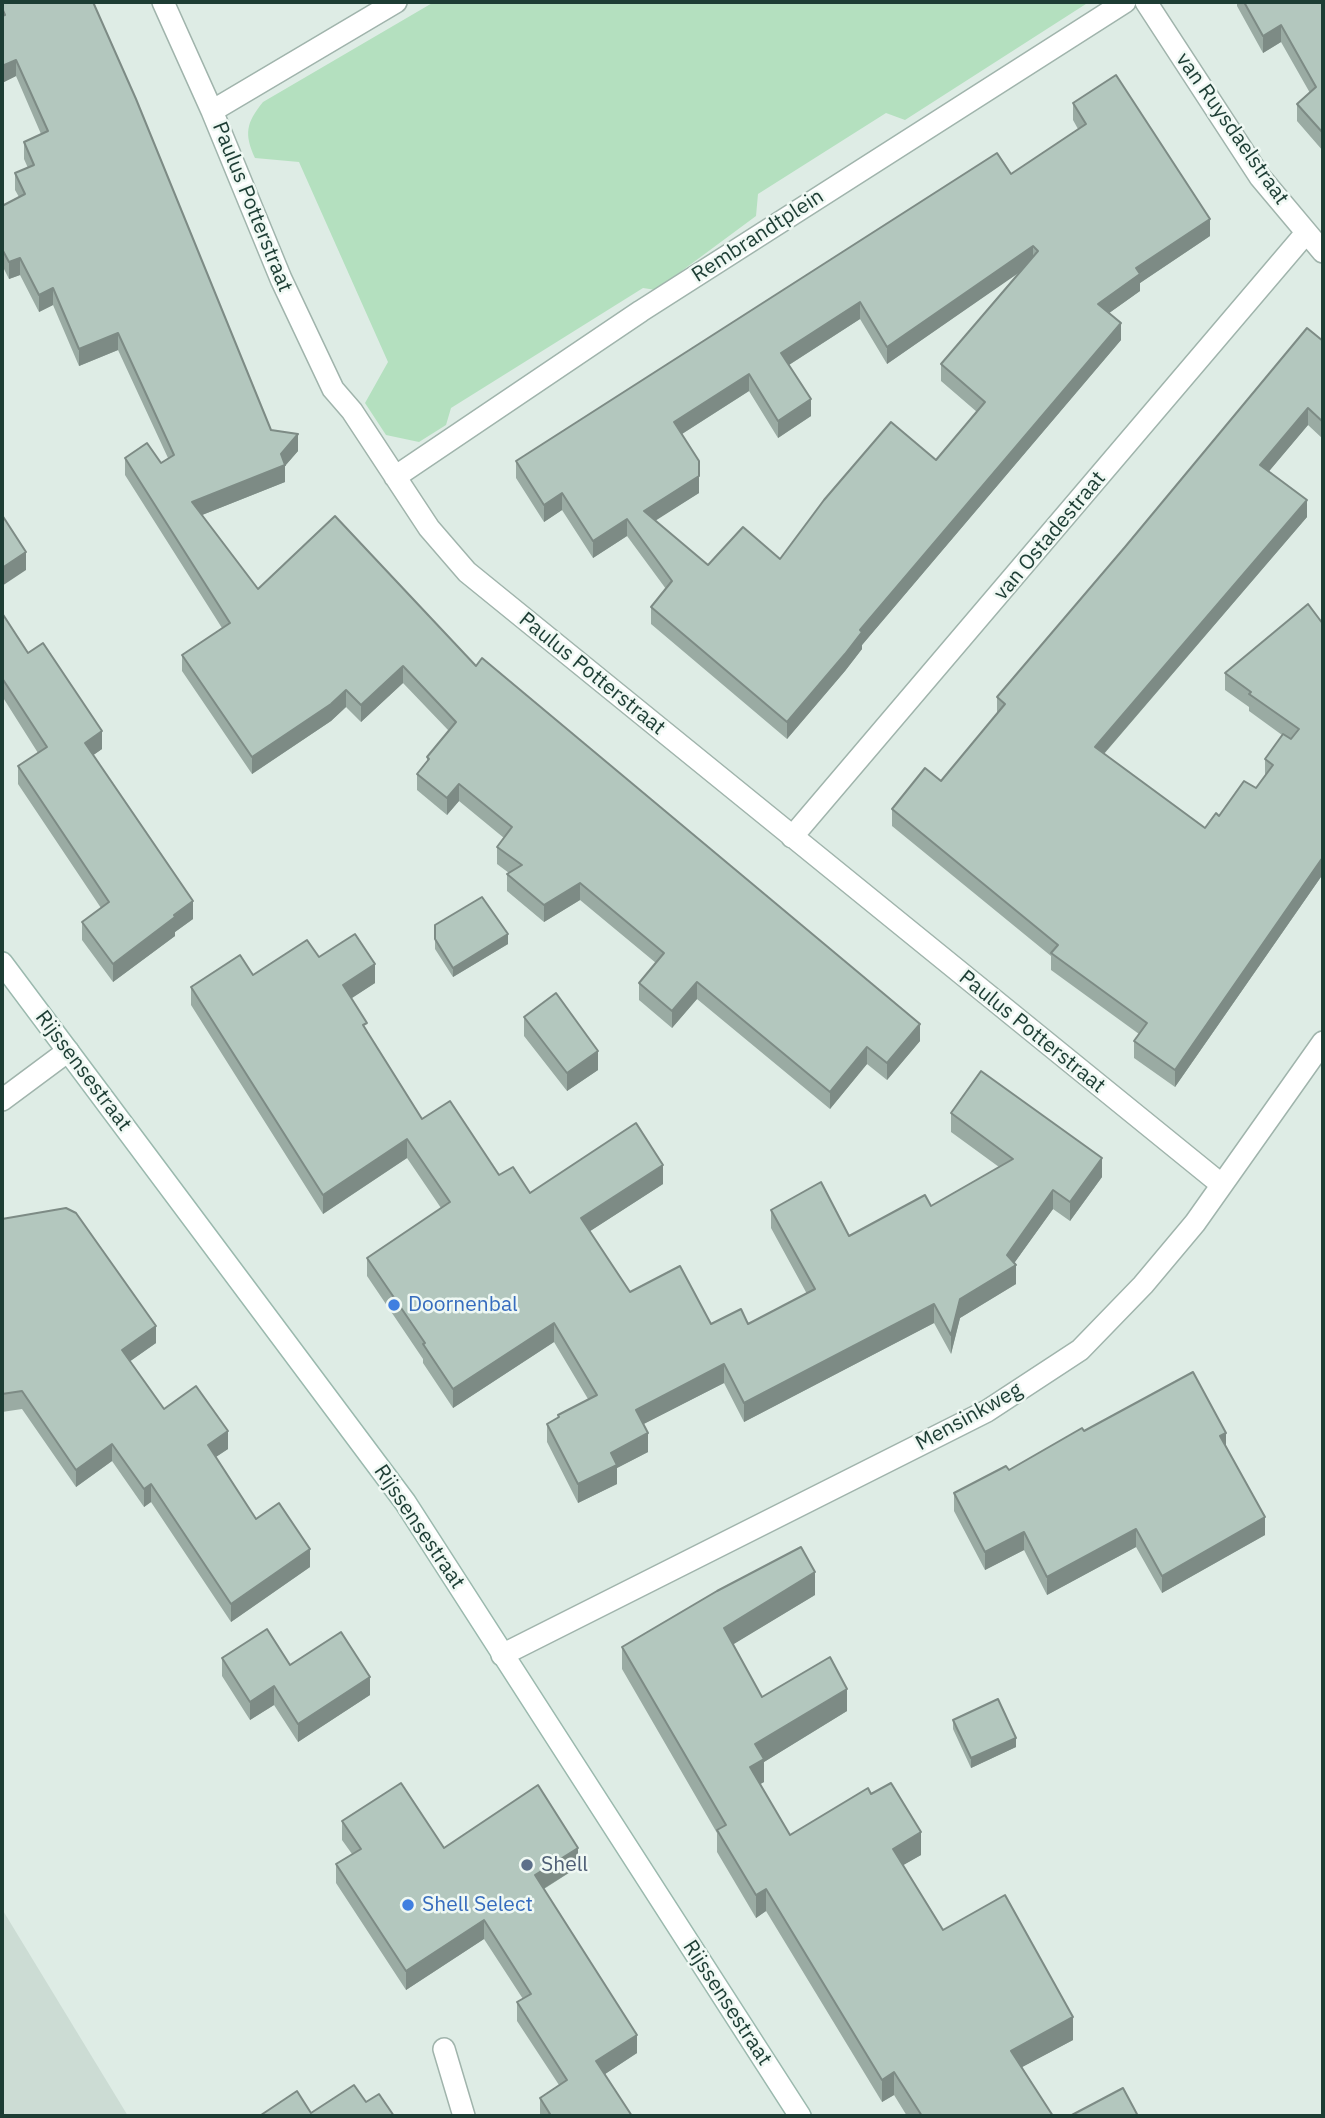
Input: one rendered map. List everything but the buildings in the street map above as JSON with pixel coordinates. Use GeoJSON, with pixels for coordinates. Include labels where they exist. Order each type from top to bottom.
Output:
{"type":"FeatureCollection","features":[{"type":"Feature","properties":{"kind":"street","name":"Paulus Potterstraat"},"geometry":{"type":"LineString","coordinates":[[163,2],[212,111],[281,279],[333,389],[352,411],[429,528],[467,572],[1222,1185]]}},
{"type":"Feature","properties":{"kind":"street"},"geometry":{"type":"LineString","coordinates":[[212,111],[397,2]]}},
{"type":"Feature","properties":{"kind":"street","name":"Rembrandtplein"},"geometry":{"type":"LineString","coordinates":[[395,477],[640,311],[1125,2]]}},
{"type":"Feature","properties":{"kind":"street","name":"van Ruysdaelstraat"},"geometry":{"type":"LineString","coordinates":[[1146,2],[1260,177],[1323,252]]}},
{"type":"Feature","properties":{"kind":"street","name":"van Ostadestraat"},"geometry":{"type":"LineString","coordinates":[[792,838],[1306,233]]}},
{"type":"Feature","properties":{"kind":"street","name":"Rijssensestraat"},"geometry":{"type":"LineString","coordinates":[[2,963],[405,1502],[800,2116]]}},
{"type":"Feature","properties":{"kind":"street","name":"Mensinkweg"},"geometry":{"type":"LineString","coordinates":[[502,1655],[987,1411],[1080,1350],[1154,1272],[1195,1223],[1323,1042]]}},
{"type":"Feature","properties":{"kind":"street"},"geometry":{"type":"LineString","coordinates":[[2,1100],[68,1051]]}},
{"type":"Feature","properties":{"kind":"street"},"geometry":{"type":"LineString","coordinates":[[444,2049],[464,2116]]}},
{"type":"Feature","properties":{"kind":"shaded area"},"geometry":{"type":"Polygon","coordinates":[[[2,1909],[128,2116],[2,2116],[2,1909]]]}},
{"type":"Feature","properties":{"kind":"green space"},"geometry":{"type":"Polygon","coordinates":[[[434,2],[1089,2],[905,120],[886,113],[758,194],[756,216],[656,290],[643,288],[451,408],[446,425],[419,442],[386,435],[365,403],[388,362],[299,162],[255,158],[248,129],[263,102],[434,2]]]}},
{"type":"Feature","properties":{"kind":"place","name":"Doornenbal"},"geometry":{"type":"Point","coordinates":[394,1305]}},
{"type":"Feature","properties":{"kind":"place","name":"Shell"},"geometry":{"type":"Point","coordinates":[527,1865]}},
{"type":"Feature","properties":{"kind":"place","name":"Shell Select"},"geometry":{"type":"Point","coordinates":[408,1905]}}]}
